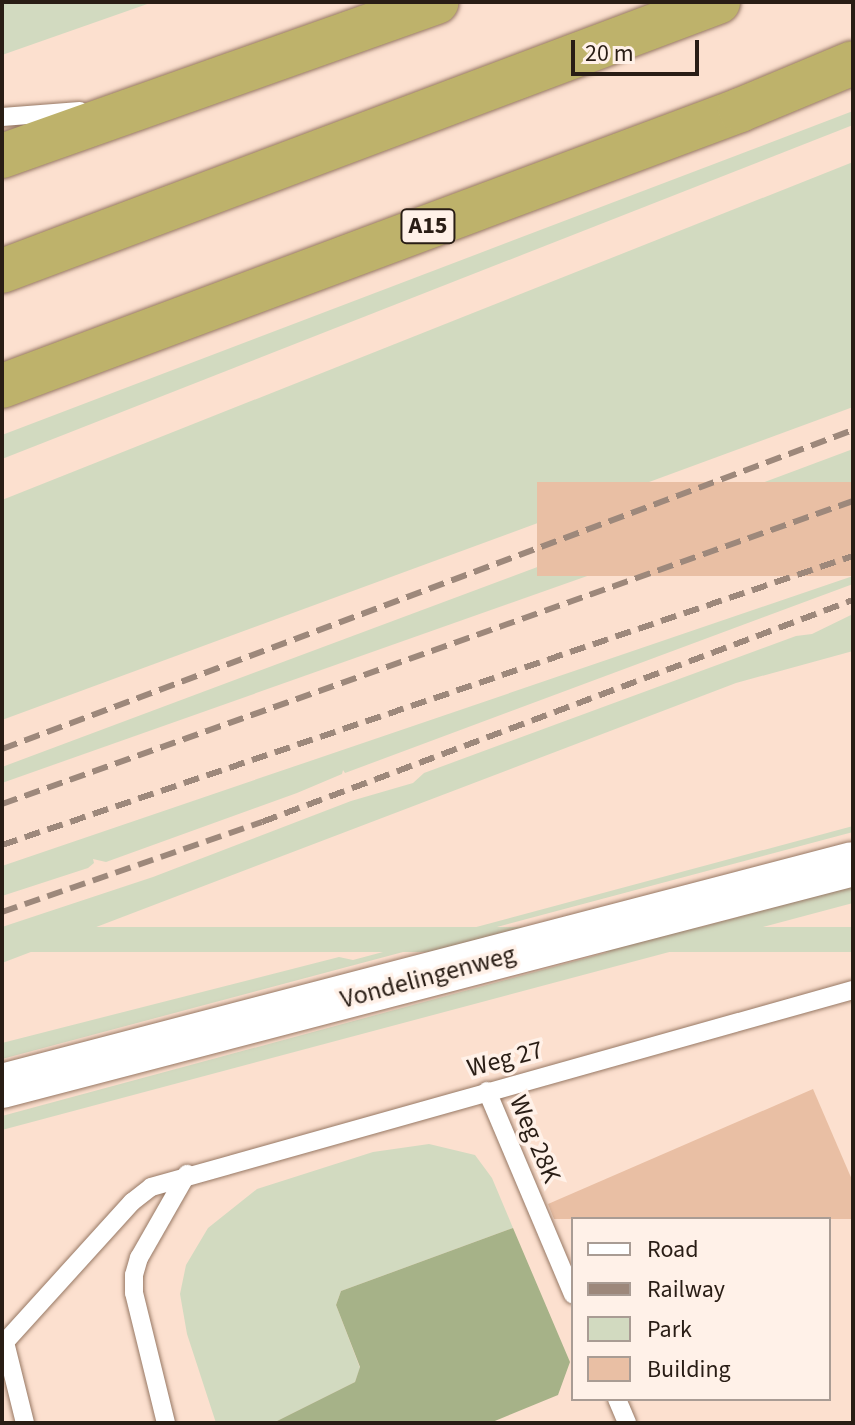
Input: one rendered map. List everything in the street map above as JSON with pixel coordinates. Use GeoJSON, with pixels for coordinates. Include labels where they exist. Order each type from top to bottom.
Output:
{"type":"FeatureCollection","features":[{"type":"Feature","properties":{"kind":"highway"},"geometry":{"type":"LineString","coordinates":[[2,156],[437,2]]}},
{"type":"Feature","properties":{"kind":"highway"},"geometry":{"type":"LineString","coordinates":[[2,271],[718,2]]}},
{"type":"Feature","properties":{"kind":"highway","name":"A15"},"geometry":{"type":"LineString","coordinates":[[2,386],[740,110],[853,63]]}},
{"type":"Feature","properties":{"kind":"street","name":"Vondelingenweg"},"geometry":{"type":"LineString","coordinates":[[2,1086],[853,864]]}},
{"type":"Feature","properties":{"kind":"lane"},"geometry":{"type":"LineString","coordinates":[[2,117],[143,106]]}},
{"type":"Feature","properties":{"kind":"lane","name":"Weg 27"},"geometry":{"type":"LineString","coordinates":[[4,1344],[132,1202],[151,1187],[179,1176],[853,990]]}},
{"type":"Feature","properties":{"kind":"lane","name":"Weg 28K"},"geometry":{"type":"LineString","coordinates":[[487,1091],[571,1290]]}},
{"type":"Feature","properties":{"kind":"lane"},"geometry":{"type":"LineString","coordinates":[[166,1423],[134,1293],[134,1275],[139,1258],[179,1176]]}},
{"type":"Feature","properties":{"kind":"lane"},"geometry":{"type":"LineString","coordinates":[[4,1344],[25,1423]]}},
{"type":"Feature","properties":{"kind":"lane"},"geometry":{"type":"LineString","coordinates":[[618,1401],[627,1423]]}},
{"type":"Feature","properties":{"kind":"green space"},"geometry":{"type":"Polygon","coordinates":[[[2,2],[153,2],[2,55],[2,2]]]}},
{"type":"Feature","properties":{"kind":"green space"},"geometry":{"type":"Polygon","coordinates":[[[853,111],[853,125],[2,459],[2,435],[853,111]]]}},
{"type":"Feature","properties":{"kind":"green space"},"geometry":{"type":"Polygon","coordinates":[[[853,162],[853,407],[2,720],[2,500],[853,162]]]}},
{"type":"Feature","properties":{"kind":"green space"},"geometry":{"type":"Polygon","coordinates":[[[853,449],[853,482],[2,783],[2,767],[853,449]]]}},
{"type":"Feature","properties":{"kind":"green space"},"geometry":{"type":"Polygon","coordinates":[[[853,576],[853,584],[345,773],[343,770],[342,774],[297,793],[106,862],[93,859],[94,863],[88,868],[2,896],[2,866],[853,576]]]}},
{"type":"Feature","properties":{"kind":"green space"},"geometry":{"type":"Polygon","coordinates":[[[853,614],[853,651],[736,683],[2,963],[2,927],[153,877],[351,801],[413,783],[424,773],[796,636],[812,634],[853,614]]]}},
{"type":"Feature","properties":{"kind":"green space"},"geometry":{"type":"Polygon","coordinates":[[[853,826],[853,832],[2,1059],[2,1043],[339,957],[353,960],[853,826]]]}},
{"type":"Feature","properties":{"kind":"green space"},"geometry":{"type":"Polygon","coordinates":[[[853,886],[853,903],[2,1130],[2,1116],[853,886]]]}},
{"type":"Feature","properties":{"kind":"green space"},"geometry":{"type":"Polygon","coordinates":[[[2,927],[853,927],[853,952],[2,952],[2,927]]]}},
{"type":"Feature","properties":{"kind":"green space"},"geometry":{"type":"Polygon","coordinates":[[[429,1144],[475,1155],[492,1178],[513,1228],[341,1291],[336,1305],[360,1368],[355,1382],[273,1423],[216,1423],[187,1334],[180,1294],[186,1265],[208,1228],[257,1189],[373,1152],[429,1144]]]}},
{"type":"Feature","properties":{"kind":"green space"},"geometry":{"type":"Polygon","coordinates":[[[513,1228],[570,1362],[558,1395],[490,1423],[273,1423],[355,1382],[360,1367],[336,1305],[341,1291],[513,1228]]]}},
{"type":"Feature","properties":{"kind":"building"},"geometry":{"type":"Polygon","coordinates":[[[537,482],[853,482],[853,576],[537,576],[537,482]]]}},
{"type":"Feature","properties":{"kind":"building"},"geometry":{"type":"Polygon","coordinates":[[[813,1089],[853,1182],[853,1219],[554,1219],[548,1204],[813,1089]]]}},
{"type":"Feature","properties":{"kind":"railway"},"geometry":{"type":"LineString","coordinates":[[2,749],[853,430]]}},
{"type":"Feature","properties":{"kind":"railway"},"geometry":{"type":"LineString","coordinates":[[2,804],[853,501]]}},
{"type":"Feature","properties":{"kind":"railway"},"geometry":{"type":"LineString","coordinates":[[2,845],[853,556]]}},
{"type":"Feature","properties":{"kind":"railway"},"geometry":{"type":"LineString","coordinates":[[2,912],[262,822],[853,600]]}}]}
